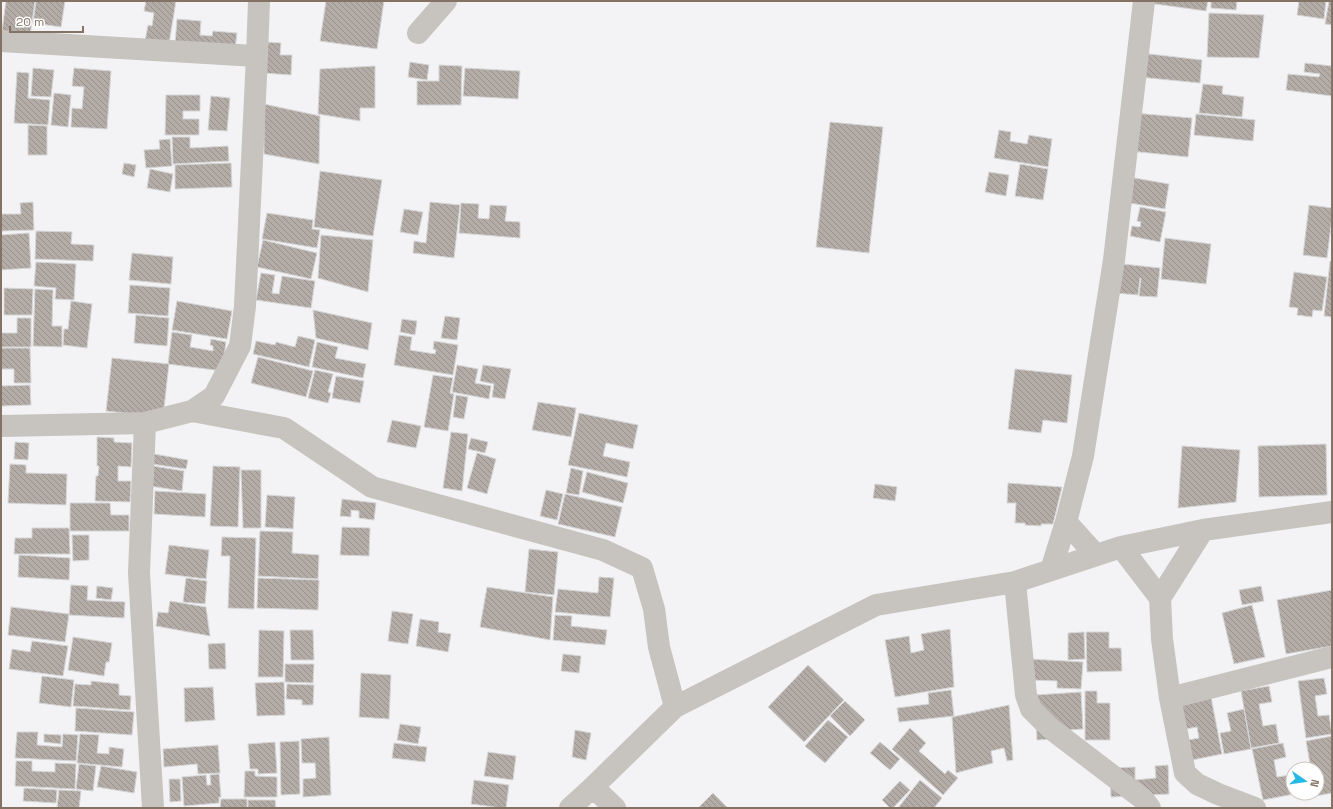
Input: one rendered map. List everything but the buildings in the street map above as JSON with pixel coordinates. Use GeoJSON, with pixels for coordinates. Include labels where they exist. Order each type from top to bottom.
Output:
{"type":"FeatureCollection","features":[{"type":"Feature","properties":{"kind":"street"},"geometry":{"type":"LineString","coordinates":[[1,426],[145,423],[192,411],[214,396],[240,346],[245,306],[258,56],[259,1]]}},
{"type":"Feature","properties":{"kind":"street"},"geometry":{"type":"LineString","coordinates":[[418,33],[446,1]]}},
{"type":"Feature","properties":{"kind":"street"},"geometry":{"type":"LineString","coordinates":[[1051,570],[1066,522],[1083,456],[1114,260],[1144,1]]}},
{"type":"Feature","properties":{"kind":"street"},"geometry":{"type":"LineString","coordinates":[[1,41],[258,56]]}},
{"type":"Feature","properties":{"kind":"street"},"geometry":{"type":"LineString","coordinates":[[192,411],[284,428],[372,488],[603,550],[642,568],[654,609],[659,647],[675,707]]}},
{"type":"Feature","properties":{"kind":"street"},"geometry":{"type":"LineString","coordinates":[[145,423],[139,573],[153,808]]}},
{"type":"Feature","properties":{"kind":"street"},"geometry":{"type":"LineString","coordinates":[[570,808],[675,707],[876,605],[1015,582],[1121,547],[1203,530],[1332,512]]}},
{"type":"Feature","properties":{"kind":"street"},"geometry":{"type":"LineString","coordinates":[[1066,522],[1096,555]]}},
{"type":"Feature","properties":{"kind":"street"},"geometry":{"type":"LineString","coordinates":[[1160,598],[1203,530]]}},
{"type":"Feature","properties":{"kind":"street"},"geometry":{"type":"LineString","coordinates":[[1121,547],[1160,598],[1162,639],[1170,698],[1185,773],[1197,784],[1218,794],[1256,808]]}},
{"type":"Feature","properties":{"kind":"street"},"geometry":{"type":"LineString","coordinates":[[1015,582],[1026,695],[1032,709],[1050,728],[1143,799],[1150,808]]}},
{"type":"Feature","properties":{"kind":"street"},"geometry":{"type":"LineString","coordinates":[[1170,698],[1332,657]]}},
{"type":"Feature","properties":{"kind":"street"},"geometry":{"type":"LineString","coordinates":[[593,787],[615,808]]}}]}
